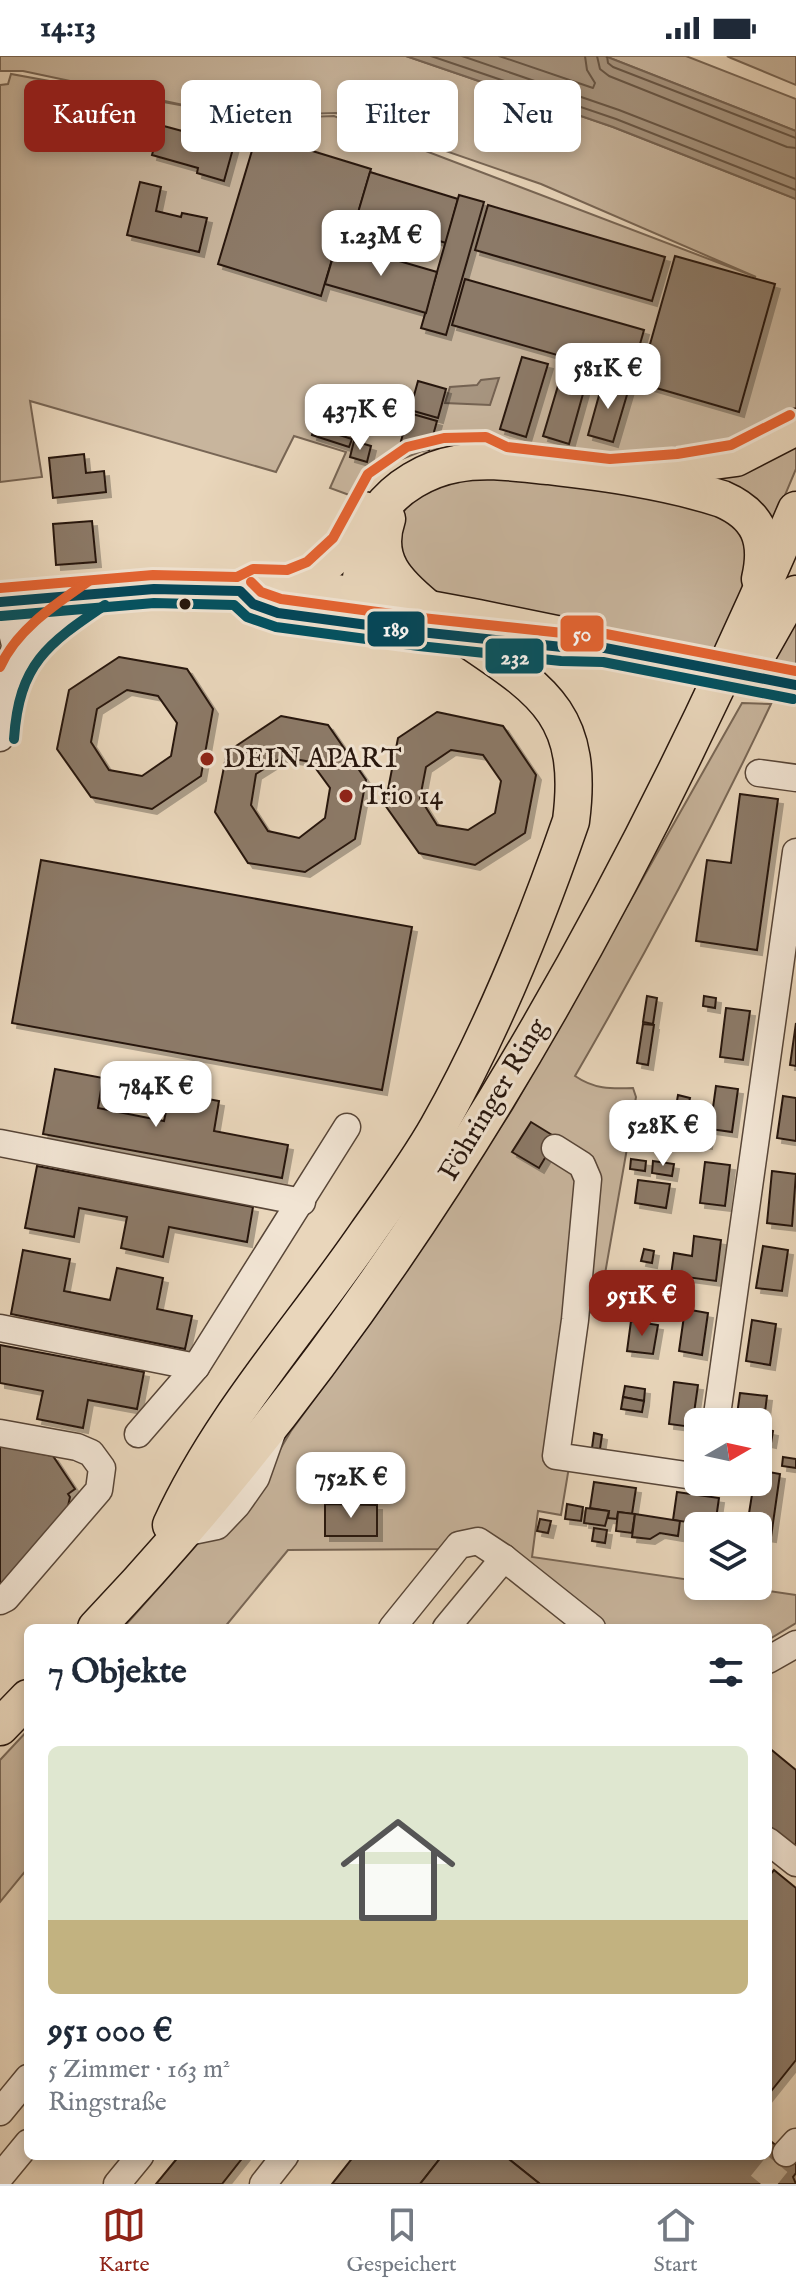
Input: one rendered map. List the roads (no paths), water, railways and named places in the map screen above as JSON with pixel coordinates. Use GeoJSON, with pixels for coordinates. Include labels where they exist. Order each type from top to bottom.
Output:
{"type":"FeatureCollection","features":[{"type":"Feature","properties":{"kind":"highway"},"geometry":{"type":"LineString","coordinates":[[610,473],[679,468],[736,458],[796,427]]}},
{"type":"Feature","properties":{"kind":"highway"},"geometry":{"type":"LineString","coordinates":[[284,598],[344,547],[377,485],[413,460],[447,452],[485,451],[503,461]]}},
{"type":"Feature","properties":{"kind":"highway"},"geometry":{"type":"LineString","coordinates":[[357,609],[369,537],[377,512],[394,494],[419,476],[455,464],[503,461],[610,473],[701,492],[740,506],[754,521],[763,541],[763,567],[752,612]]}},
{"type":"Feature","properties":{"kind":"highway"},"geometry":{"type":"LineString","coordinates":[[394,494],[383,529],[384,556],[397,583],[426,607]]}},
{"type":"Feature","properties":{"kind":"highway","name":"Föhringer Ring"},"geometry":{"type":"LineString","coordinates":[[100,1624],[183,1533],[276,1419],[370,1294],[498,1100],[607,907],[669,789],[796,510]]}},
{"type":"Feature","properties":{"kind":"highway"},"geometry":{"type":"LineString","coordinates":[[669,789],[711,735],[782,611],[796,594]]}},
{"type":"Feature","properties":{"kind":"highway"},"geometry":{"type":"LineString","coordinates":[[150,1570],[183,1500],[243,1402],[366,1235],[437,1128],[497,1008],[571,821],[575,788],[572,754],[563,726],[549,702],[527,681],[461,635]]}},
{"type":"Feature","properties":{"kind":"highway"},"geometry":{"type":"LineString","coordinates":[[0,1727],[24,1702]]}},
{"type":"Feature","properties":{"kind":"main road"},"geometry":{"type":"LineString","coordinates":[[2,604],[154,589],[240,591],[255,583],[284,598],[357,609],[461,635],[562,647],[605,648]]}},
{"type":"Feature","properties":{"kind":"main road"},"geometry":{"type":"LineString","coordinates":[[357,609],[426,607],[561,633],[605,648],[787,683]]}},
{"type":"Feature","properties":{"kind":"street"},"geometry":{"type":"LineString","coordinates":[[9,680],[27,651],[97,593]]}},
{"type":"Feature","properties":{"kind":"street"},"geometry":{"type":"LineString","coordinates":[[0,725],[15,645],[2,604]]}},
{"type":"Feature","properties":{"kind":"street"},"geometry":{"type":"LineString","coordinates":[[759,773],[796,778]]}},
{"type":"Feature","properties":{"kind":"street"},"geometry":{"type":"LineString","coordinates":[[718,1408],[786,996],[796,852]]}},
{"type":"Feature","properties":{"kind":"street"},"geometry":{"type":"LineString","coordinates":[[138,1434],[196,1367],[347,1127]]}},
{"type":"Feature","properties":{"kind":"street"},"geometry":{"type":"LineString","coordinates":[[0,1143],[302,1202]]}},
{"type":"Feature","properties":{"kind":"street"},"geometry":{"type":"LineString","coordinates":[[555,1148],[582,1165],[588,1179],[575,1320],[556,1456],[684,1475]]}},
{"type":"Feature","properties":{"kind":"street"},"geometry":{"type":"LineString","coordinates":[[0,1328],[196,1367]]}},
{"type":"Feature","properties":{"kind":"street"},"geometry":{"type":"LineString","coordinates":[[0,1433],[77,1447],[91,1453],[102,1468],[99,1490],[6,1598],[0,1601]]}},
{"type":"Feature","properties":{"kind":"street"},"geometry":{"type":"LineString","coordinates":[[395,1624],[459,1545],[478,1541],[504,1558],[579,1624]]}},
{"type":"Feature","properties":{"kind":"street"},"geometry":{"type":"LineString","coordinates":[[449,1624],[504,1558]]}},
{"type":"Feature","properties":{"kind":"street"},"geometry":{"type":"LineString","coordinates":[[772,1658],[796,1644]]}},
{"type":"Feature","properties":{"kind":"street"},"geometry":{"type":"LineString","coordinates":[[772,1846],[796,1863]]}},
{"type":"Feature","properties":{"kind":"street"},"geometry":{"type":"LineString","coordinates":[[0,2112],[24,2083]]}},
{"type":"Feature","properties":{"kind":"street"},"geometry":{"type":"LineString","coordinates":[[0,2177],[24,2148]]}},
{"type":"Feature","properties":{"kind":"street"},"geometry":{"type":"LineString","coordinates":[[117,2184],[137,2160]]}},
{"type":"Feature","properties":{"kind":"street"},"geometry":{"type":"LineString","coordinates":[[263,2184],[282,2160]]}},
{"type":"Feature","properties":{"kind":"water"},"geometry":{"type":"Polygon","coordinates":[[[406,56],[605,56],[796,131],[796,199],[581,116],[581,80],[476,80],[406,56]]]}},
{"type":"Feature","properties":{"kind":"water"},"geometry":{"type":"Polygon","coordinates":[[[499,378],[490,405],[445,403],[450,387],[477,385],[481,380],[499,378]]]}},
{"type":"Feature","properties":{"kind":"tunnel"},"geometry":{"type":"LineString","coordinates":[[761,2184],[786,2153]]}},
{"type":"Feature","properties":{"kind":"place","name":"DEIN APART"},"geometry":{"type":"Point","coordinates":[207,759]}},
{"type":"Feature","properties":{"kind":"place","name":"Trio 14"},"geometry":{"type":"Point","coordinates":[346,796]}}]}
